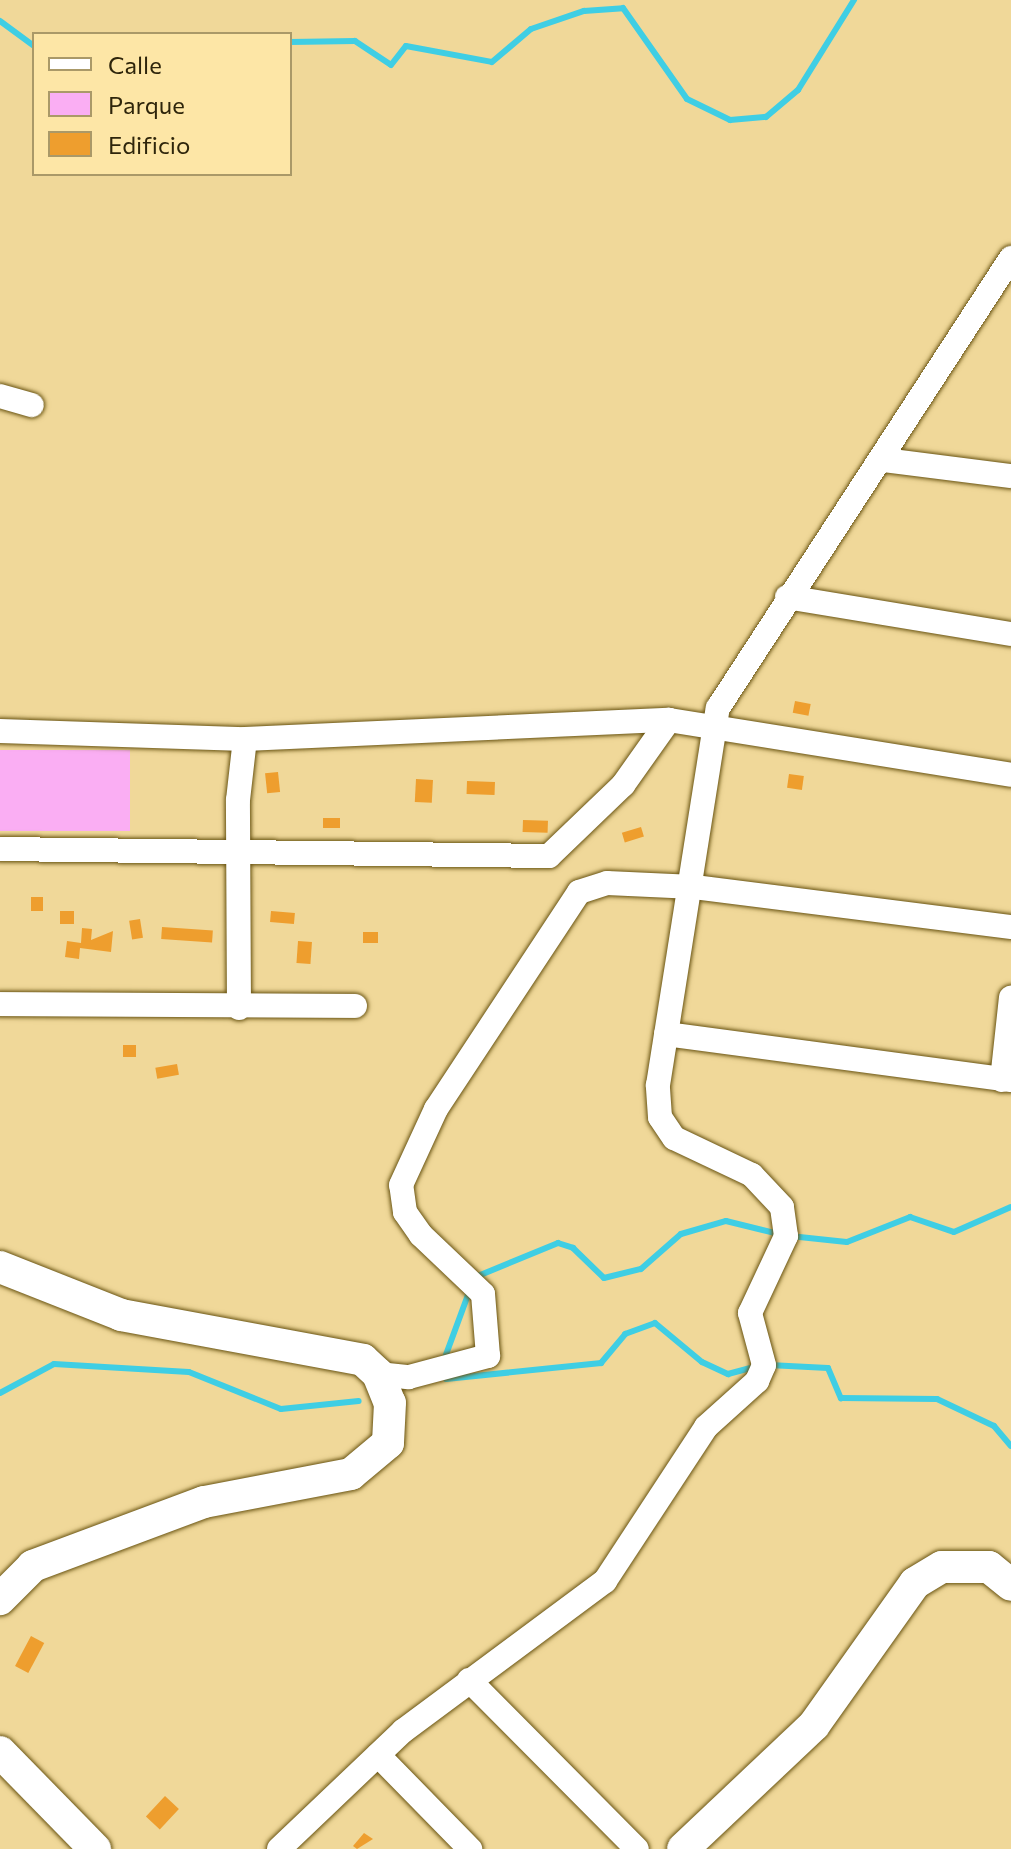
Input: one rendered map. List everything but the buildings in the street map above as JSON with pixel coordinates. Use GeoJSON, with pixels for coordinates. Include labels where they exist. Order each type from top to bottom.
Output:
{"type":"FeatureCollection","features":[{"type":"Feature","properties":{"kind":"main road"},"geometry":{"type":"LineString","coordinates":[[0,1267],[121,1315],[341,1354],[383,1385],[388,1443],[351,1474],[204,1502],[33,1566],[0,1599]]}},
{"type":"Feature","properties":{"kind":"main road"},"geometry":{"type":"LineString","coordinates":[[683,1849],[814,1725],[915,1583],[942,1567],[989,1567],[1011,1585]]}},
{"type":"Feature","properties":{"kind":"main road"},"geometry":{"type":"LineString","coordinates":[[0,1752],[95,1849]]}},
{"type":"Feature","properties":{"kind":"street"},"geometry":{"type":"LineString","coordinates":[[279,1849],[378,1755],[469,1680],[605,1581],[706,1427],[757,1381],[764,1365],[750,1313],[786,1236],[782,1207],[752,1175],[674,1138],[660,1117],[666,1034],[694,887],[718,708],[787,597],[884,460],[1011,258]]}},
{"type":"Feature","properties":{"kind":"street"},"geometry":{"type":"LineString","coordinates":[[0,396],[32,405]]}},
{"type":"Feature","properties":{"kind":"street"},"geometry":{"type":"LineString","coordinates":[[884,460],[1011,476]]}},
{"type":"Feature","properties":{"kind":"street"},"geometry":{"type":"LineString","coordinates":[[787,597],[1011,634]]}},
{"type":"Feature","properties":{"kind":"street"},"geometry":{"type":"LineString","coordinates":[[0,849],[240,856],[549,856],[623,785],[669,720]]}},
{"type":"Feature","properties":{"kind":"street"},"geometry":{"type":"LineString","coordinates":[[0,731],[245,739],[669,720],[714,730],[1011,775]]}},
{"type":"Feature","properties":{"kind":"street"},"geometry":{"type":"LineString","coordinates":[[239,1008],[245,739]]}},
{"type":"Feature","properties":{"kind":"street"},"geometry":{"type":"LineString","coordinates":[[383,1385],[488,1356],[483,1294],[421,1235],[401,1199],[412,1148],[579,892],[607,883],[694,887],[1011,927]]}},
{"type":"Feature","properties":{"kind":"street"},"geometry":{"type":"LineString","coordinates":[[666,1034],[1007,1080],[1011,997]]}},
{"type":"Feature","properties":{"kind":"street"},"geometry":{"type":"LineString","coordinates":[[0,1004],[239,1008],[355,1006]]}},
{"type":"Feature","properties":{"kind":"street"},"geometry":{"type":"LineString","coordinates":[[469,1680],[637,1849]]}},
{"type":"Feature","properties":{"kind":"street"},"geometry":{"type":"LineString","coordinates":[[378,1755],[469,1848]]}},
{"type":"Feature","properties":{"kind":"green space"},"geometry":{"type":"Polygon","coordinates":[[[0,750],[130,750],[130,831],[0,831],[0,750]]]}},
{"type":"Feature","properties":{"kind":"waterway"},"geometry":{"type":"LineString","coordinates":[[292,42],[355,41],[391,65],[406,46],[492,62],[531,29],[584,11],[623,8],[687,99],[730,120],[766,117],[798,90],[854,0]]}},
{"type":"Feature","properties":{"kind":"waterway"},"geometry":{"type":"LineString","coordinates":[[0,21],[32,45]]}},
{"type":"Feature","properties":{"kind":"waterway"},"geometry":{"type":"LineString","coordinates":[[790,1236],[847,1242],[910,1217],[954,1232],[1011,1207]]}},
{"type":"Feature","properties":{"kind":"waterway"},"geometry":{"type":"LineString","coordinates":[[473,1278],[558,1243],[573,1248],[604,1278],[641,1269],[681,1234],[726,1221],[779,1234]]}},
{"type":"Feature","properties":{"kind":"waterway"},"geometry":{"type":"LineString","coordinates":[[444,1360],[469,1292]]}},
{"type":"Feature","properties":{"kind":"waterway"},"geometry":{"type":"LineString","coordinates":[[446,1379],[601,1363],[625,1334],[655,1323],[702,1362],[728,1374],[755,1367]]}},
{"type":"Feature","properties":{"kind":"waterway"},"geometry":{"type":"LineString","coordinates":[[0,1393],[54,1364],[189,1372],[281,1409],[359,1401]]}},
{"type":"Feature","properties":{"kind":"waterway"},"geometry":{"type":"LineString","coordinates":[[769,1365],[828,1368],[841,1398],[937,1399],[994,1426],[1011,1446]]}}]}
